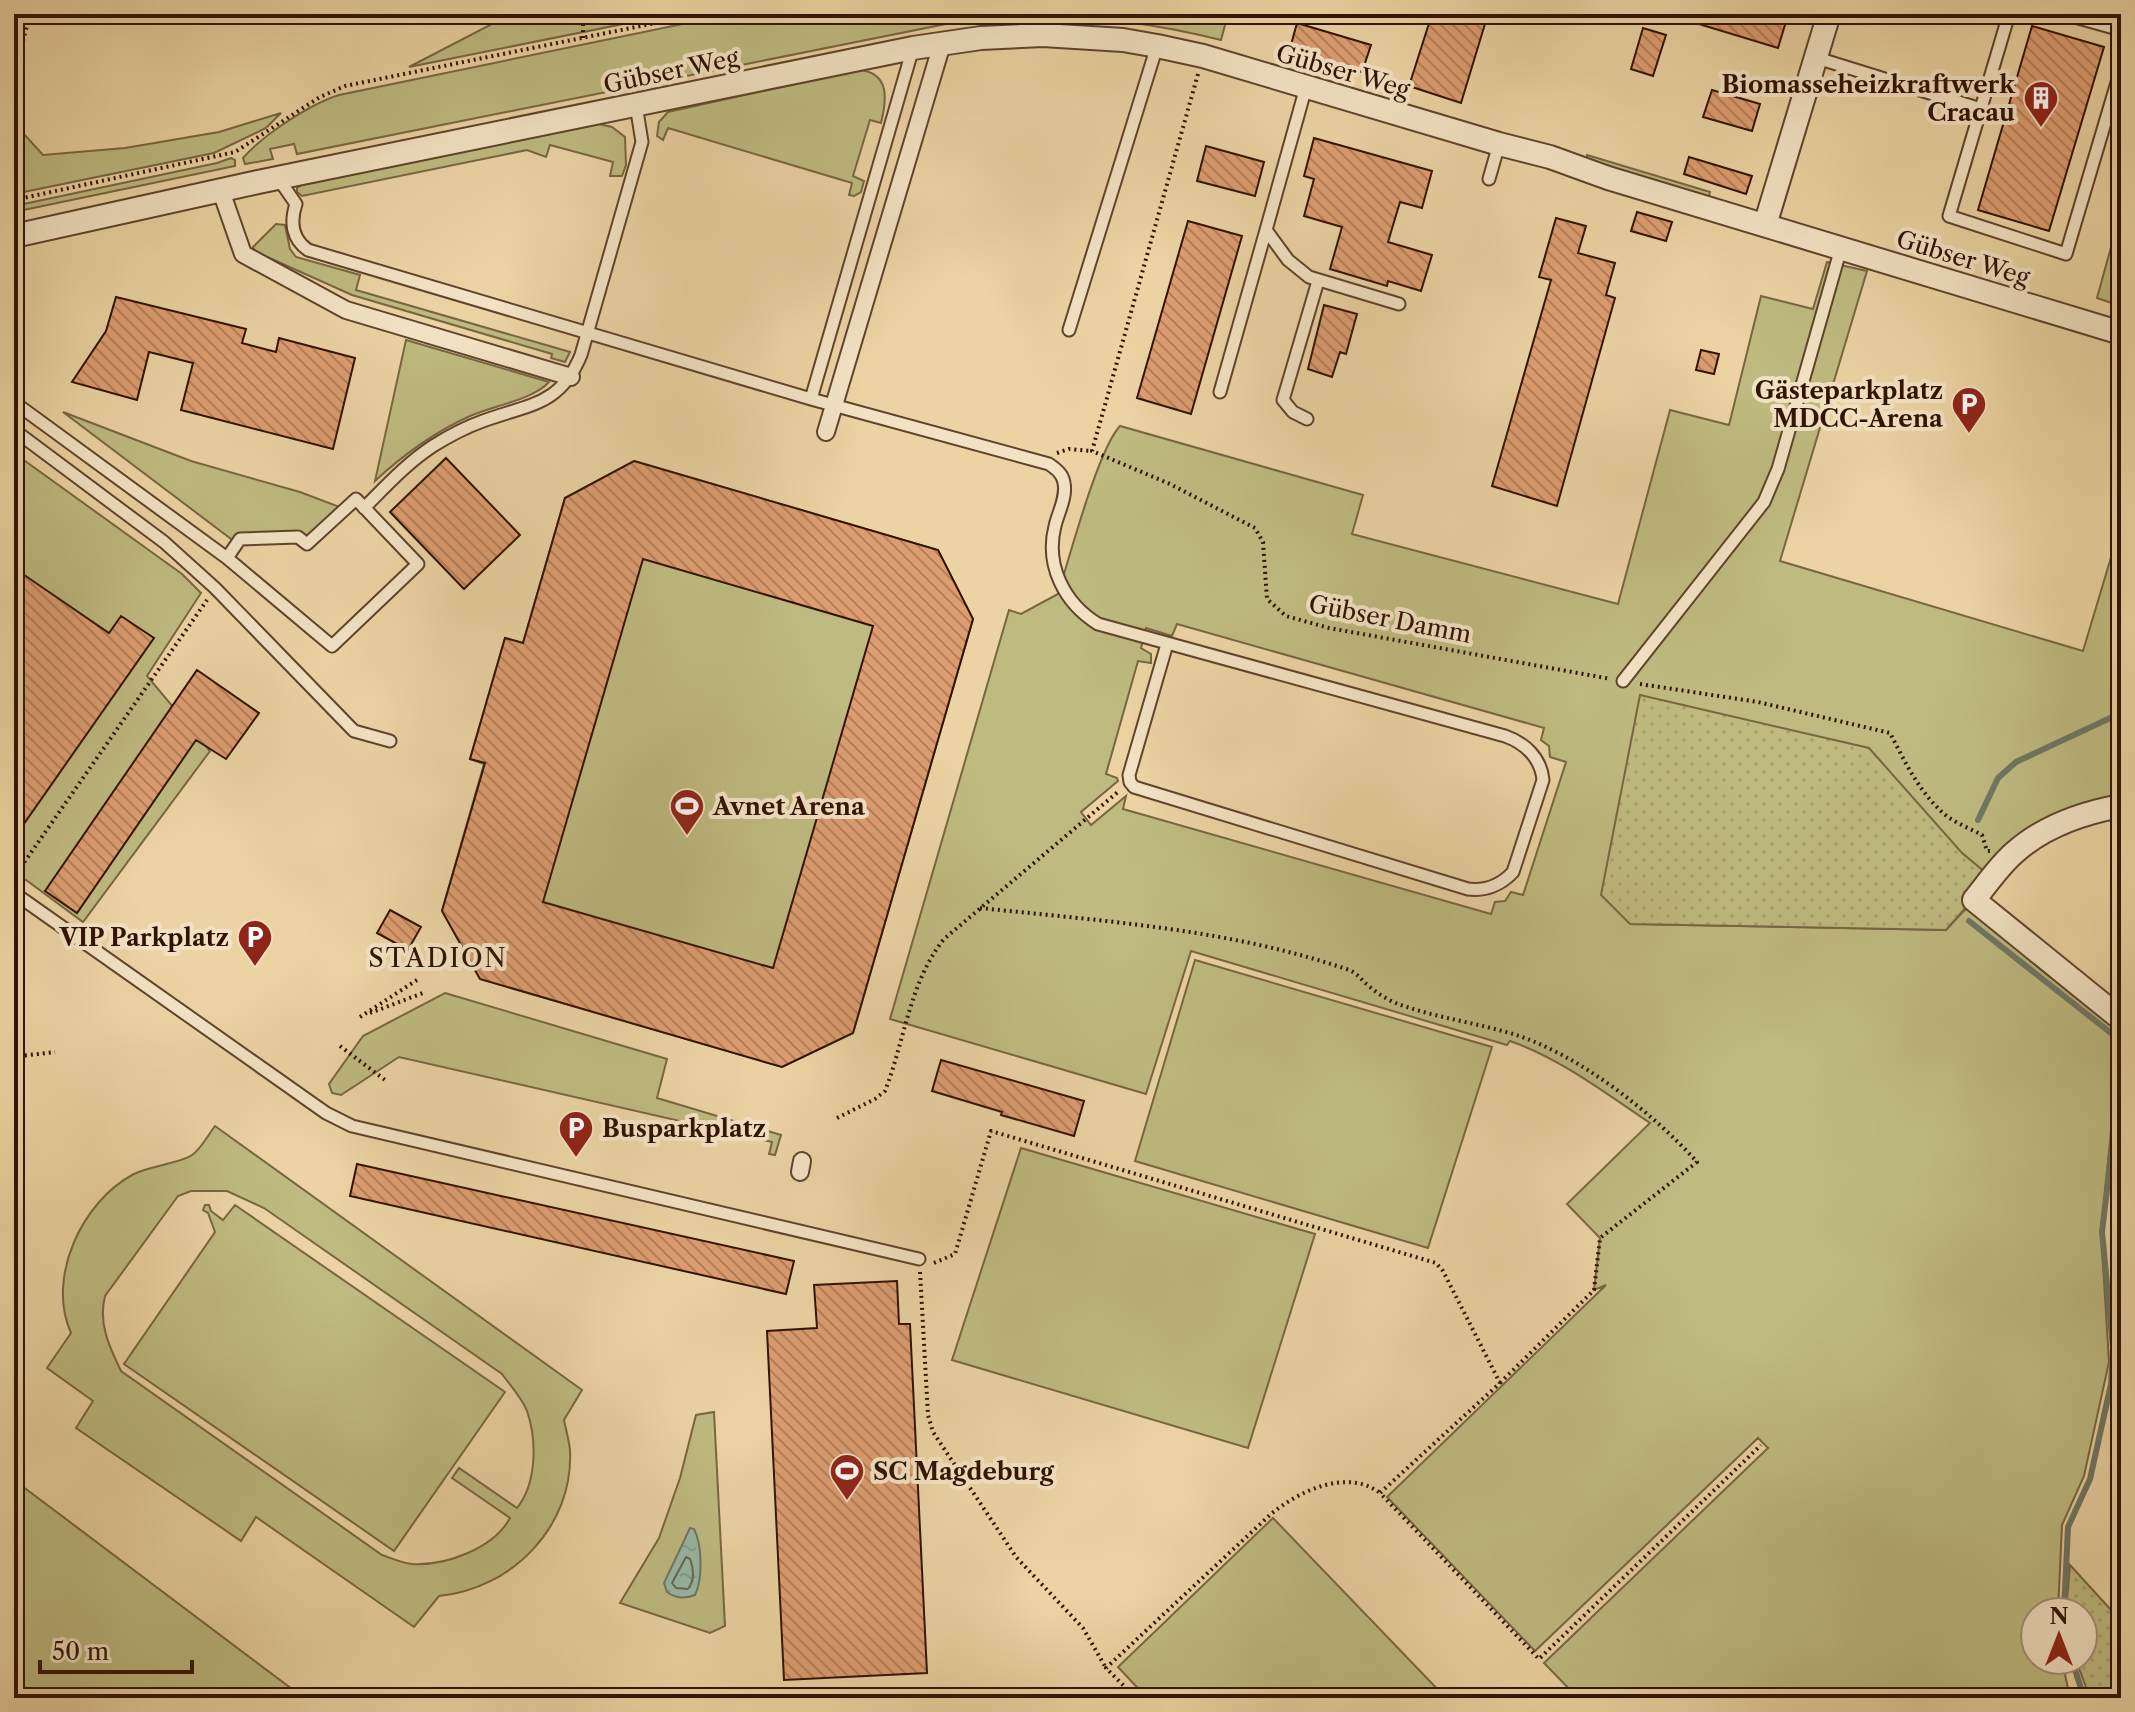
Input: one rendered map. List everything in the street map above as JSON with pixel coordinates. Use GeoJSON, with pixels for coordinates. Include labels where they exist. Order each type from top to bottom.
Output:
{"type":"FeatureCollection","features":[{"type":"Feature","properties":{"kind":"street"},"geometry":{"type":"LineString","coordinates":[[1765,225],[1829,14]]}},
{"type":"Feature","properties":{"kind":"street","name":"Gübser Weg"},"geometry":{"type":"LineString","coordinates":[[14,236],[278,178],[913,48],[981,38],[1043,35],[1123,40],[1203,56],[1550,157],[1598,175],[2121,333]]}},
{"type":"Feature","properties":{"kind":"street"},"geometry":{"type":"LineString","coordinates":[[826,432],[942,44]]}},
{"type":"Feature","properties":{"kind":"street"},"geometry":{"type":"LineString","coordinates":[[221,191],[243,254],[346,310],[571,377]]}},
{"type":"Feature","properties":{"kind":"street"},"geometry":{"type":"LineString","coordinates":[[2121,806],[2070,818],[2040,834],[2014,853],[1974,900],[2121,1019]]}},
{"type":"Feature","properties":{"kind":"lane"},"geometry":{"type":"LineString","coordinates":[[2009,14],[1949,216],[2066,254],[2121,69]]}},
{"type":"Feature","properties":{"kind":"lane"},"geometry":{"type":"LineString","coordinates":[[2064,14],[2121,30]]}},
{"type":"Feature","properties":{"kind":"lane"},"geometry":{"type":"LineString","coordinates":[[1069,330],[1157,46]]}},
{"type":"Feature","properties":{"kind":"lane"},"geometry":{"type":"LineString","coordinates":[[811,399],[913,48]]}},
{"type":"Feature","properties":{"kind":"lane"},"geometry":{"type":"LineString","coordinates":[[1817,58],[1981,109]]}},
{"type":"Feature","properties":{"kind":"lane"},"geometry":{"type":"LineString","coordinates":[[1220,392],[1306,87]]}},
{"type":"Feature","properties":{"kind":"lane"},"geometry":{"type":"LineString","coordinates":[[364,508],[433,446],[482,421],[540,403],[559,391],[571,377],[587,333],[642,142],[636,105]]}},
{"type":"Feature","properties":{"kind":"lane"},"geometry":{"type":"LineString","coordinates":[[1489,179],[1499,144]]}},
{"type":"Feature","properties":{"kind":"lane"},"geometry":{"type":"LineString","coordinates":[[278,178],[296,204],[292,219],[296,238],[308,250],[811,399],[1040,459],[1060,473],[1065,483],[1051,551],[1057,577],[1080,610],[1098,624],[1511,738],[1528,749],[1538,761],[1543,775],[1513,872],[1496,885],[1475,890],[1140,790],[1130,782],[1129,775],[1167,644]]}},
{"type":"Feature","properties":{"kind":"lane"},"geometry":{"type":"LineString","coordinates":[[1266,230],[1288,260],[1309,277],[1399,304]]}},
{"type":"Feature","properties":{"kind":"lane"},"geometry":{"type":"LineString","coordinates":[[1623,681],[1764,502],[1778,469],[1841,248]]}},
{"type":"Feature","properties":{"kind":"lane"},"geometry":{"type":"LineString","coordinates":[[1307,419],[1293,412],[1283,400],[1318,281]]}},
{"type":"Feature","properties":{"kind":"lane"},"geometry":{"type":"LineString","coordinates":[[14,406],[22,408],[227,558],[332,646],[418,564],[356,499],[307,544],[298,537],[240,539],[227,558]]}},
{"type":"Feature","properties":{"kind":"lane"},"geometry":{"type":"LineString","coordinates":[[14,430],[164,542],[215,588],[354,731],[390,741]]}},
{"type":"Feature","properties":{"kind":"lane"},"geometry":{"type":"LineString","coordinates":[[14,893],[326,1113],[352,1126],[919,1259]]}},
{"type":"Feature","properties":{"kind":"path"},"geometry":{"type":"LineString","coordinates":[[14,76],[30,14]]}},
{"type":"Feature","properties":{"kind":"path"},"geometry":{"type":"LineString","coordinates":[[583,14],[583,38]]}},
{"type":"Feature","properties":{"kind":"path"},"geometry":{"type":"LineString","coordinates":[[14,200],[235,152],[335,89],[700,14]]}},
{"type":"Feature","properties":{"kind":"path"},"geometry":{"type":"LineString","coordinates":[[1040,459],[1062,450],[1092,451],[1203,56]]}},
{"type":"Feature","properties":{"kind":"path"},"geometry":{"type":"LineString","coordinates":[[235,152],[239,160]]}},
{"type":"Feature","properties":{"kind":"path","name":"Gübser Damm"},"geometry":{"type":"LineString","coordinates":[[1092,451],[1170,484],[1255,528],[1263,542],[1267,599],[1286,616],[1329,628],[1758,702],[1890,733],[1908,768],[1948,817],[1982,835],[1987,851],[2014,853]]}},
{"type":"Feature","properties":{"kind":"path"},"geometry":{"type":"LineString","coordinates":[[14,877],[215,588]]}},
{"type":"Feature","properties":{"kind":"path"},"geometry":{"type":"LineString","coordinates":[[837,1118],[885,1091],[925,966],[944,939],[1130,782]]}},
{"type":"Feature","properties":{"kind":"path"},"geometry":{"type":"LineString","coordinates":[[980,908],[1243,940],[1347,969],[1393,1002],[1513,1034],[1543,1046],[1608,1085],[1659,1123],[1697,1162],[1600,1238],[1594,1290],[1500,1383],[1380,1493]]}},
{"type":"Feature","properties":{"kind":"path"},"geometry":{"type":"LineString","coordinates":[[417,980],[360,1017],[423,993]]}},
{"type":"Feature","properties":{"kind":"path"},"geometry":{"type":"LineString","coordinates":[[340,1046],[385,1080]]}},
{"type":"Feature","properties":{"kind":"path"},"geometry":{"type":"LineString","coordinates":[[14,1060],[21,1056],[55,1052]]}},
{"type":"Feature","properties":{"kind":"path"},"geometry":{"type":"LineString","coordinates":[[1136,1698],[1106,1668],[1083,1628],[1016,1557],[933,1432],[928,1415],[919,1259],[934,1263],[955,1254],[991,1131],[1432,1260],[1443,1271],[1500,1383]]}},
{"type":"Feature","properties":{"kind":"path"},"geometry":{"type":"LineString","coordinates":[[1106,1668],[1271,1514],[1313,1488],[1347,1483],[1365,1485],[1380,1493],[1539,1659],[1761,1445]]}},
{"type":"Feature","properties":{"kind":"shaded area"},"geometry":{"type":"Polygon","coordinates":[[[511,14],[673,14],[409,67],[511,14]]]}},
{"type":"Feature","properties":{"kind":"shaded area"},"geometry":{"type":"Polygon","coordinates":[[[731,14],[1228,14],[1221,40],[1095,18],[1031,16],[966,20],[297,154],[294,144],[270,149],[273,159],[245,164],[243,158],[288,121],[339,95],[731,14]]]}},
{"type":"Feature","properties":{"kind":"shaded area"},"geometry":{"type":"Polygon","coordinates":[[[858,70],[876,76],[881,81],[885,96],[881,123],[870,120],[853,176],[864,181],[861,192],[854,196],[849,195],[852,183],[668,128],[663,140],[657,136],[659,122],[668,112],[858,70]]]}},
{"type":"Feature","properties":{"kind":"shaded area"},"geometry":{"type":"Polygon","coordinates":[[[281,113],[266,128],[214,153],[14,194],[14,123],[43,155],[125,148],[219,132],[281,113]]]}},
{"type":"Feature","properties":{"kind":"shaded area"},"geometry":{"type":"Polygon","coordinates":[[[599,124],[612,127],[625,137],[626,165],[622,176],[610,176],[613,162],[550,145],[546,157],[527,150],[302,196],[297,192],[301,185],[599,124]]]}},
{"type":"Feature","properties":{"kind":"shaded area"},"geometry":{"type":"Polygon","coordinates":[[[1587,155],[1710,192],[1709,197],[1587,160],[1587,155]]]}},
{"type":"Feature","properties":{"kind":"shaded area"},"geometry":{"type":"Polygon","coordinates":[[[231,158],[235,160],[235,166],[14,212],[14,206],[231,158]]]}},
{"type":"Feature","properties":{"kind":"shaded area"},"geometry":{"type":"Polygon","coordinates":[[[2121,211],[2121,306],[2097,298],[2121,211]]]}},
{"type":"Feature","properties":{"kind":"shaded area"},"geometry":{"type":"Polygon","coordinates":[[[276,224],[285,225],[290,249],[296,257],[360,275],[356,290],[570,352],[565,362],[551,358],[552,354],[352,295],[263,255],[259,261],[253,247],[276,224]]]}},
{"type":"Feature","properties":{"kind":"shaded area"},"geometry":{"type":"Polygon","coordinates":[[[1827,262],[1867,271],[1780,561],[2083,651],[2121,524],[2121,806],[2070,818],[1992,878],[1962,853],[1630,924],[1946,930],[1974,900],[2121,1030],[2101,1232],[2109,1362],[2084,1476],[2062,1525],[2059,1596],[2019,1596],[2019,1676],[2065,1676],[2070,1698],[1578,1698],[1544,1663],[1768,1448],[1758,1438],[1535,1651],[1387,1497],[1606,1285],[1594,1290],[1600,1238],[1567,1204],[1650,1123],[1565,1067],[1510,1041],[1507,1045],[1191,951],[1146,1094],[890,1019],[1009,610],[1021,614],[1058,594],[1094,480],[1111,438],[1120,426],[1363,495],[1352,534],[1618,604],[1670,410],[1729,425],[1761,296],[1813,309],[1827,262]],[[1177,624],[1172,636],[1146,628],[1141,648],[1151,654],[1151,663],[1138,661],[1106,774],[1118,781],[1081,812],[1091,825],[1126,796],[1123,809],[1491,914],[1495,902],[1505,901],[1511,892],[1523,895],[1566,762],[1550,757],[1549,746],[1541,740],[1544,728],[1177,624]]]}},
{"type":"Feature","properties":{"kind":"shaded area"},"geometry":{"type":"Polygon","coordinates":[[[406,340],[549,382],[533,394],[455,423],[408,454],[375,481],[406,340]]]}},
{"type":"Feature","properties":{"kind":"shaded area"},"geometry":{"type":"Polygon","coordinates":[[[63,412],[191,461],[300,492],[345,509],[307,544],[298,537],[235,542],[63,412]]]}},
{"type":"Feature","properties":{"kind":"shaded area"},"geometry":{"type":"Polygon","coordinates":[[[14,453],[182,574],[201,593],[147,676],[210,751],[83,922],[26,880],[14,875],[14,453]]]}},
{"type":"Feature","properties":{"kind":"shaded area","name":"Avnet Arena"},"geometry":{"type":"Polygon","coordinates":[[[634,461],[938,550],[973,619],[853,1033],[782,1067],[480,979],[442,911],[484,764],[470,759],[505,638],[523,643],[565,498],[634,461]]]}},
{"type":"Feature","properties":{"kind":"shaded area"},"geometry":{"type":"Polygon","coordinates":[[[1640,695],[1869,748],[1962,853],[1992,878],[1946,930],[1630,924],[1601,895],[1640,695]]]}},
{"type":"Feature","properties":{"kind":"shaded area"},"geometry":{"type":"Polygon","coordinates":[[[1195,960],[1492,1047],[1428,1248],[1135,1161],[1195,960]]]}},
{"type":"Feature","properties":{"kind":"shaded area"},"geometry":{"type":"Polygon","coordinates":[[[445,993],[667,1059],[657,1098],[781,1135],[775,1155],[769,1154],[772,1142],[399,1057],[341,1095],[332,1093],[329,1084],[363,1036],[445,993]]]}},
{"type":"Feature","properties":{"kind":"shaded area"},"geometry":{"type":"Polygon","coordinates":[[[215,1126],[582,1390],[564,1420],[570,1450],[569,1478],[550,1528],[514,1567],[466,1591],[439,1596],[414,1627],[256,1517],[241,1541],[76,1428],[93,1401],[47,1368],[71,1333],[64,1311],[63,1289],[66,1266],[85,1222],[115,1186],[140,1171],[192,1155],[215,1126]],[[191,1191],[178,1196],[105,1296],[104,1325],[121,1371],[382,1555],[412,1564],[439,1562],[468,1553],[493,1538],[510,1518],[452,1478],[459,1468],[517,1508],[524,1498],[532,1474],[534,1448],[527,1411],[512,1387],[502,1374],[264,1208],[227,1191],[191,1191]]]}},
{"type":"Feature","properties":{"kind":"shaded area"},"geometry":{"type":"Polygon","coordinates":[[[1021,1148],[1315,1234],[1248,1448],[952,1360],[1021,1148]]]}},
{"type":"Feature","properties":{"kind":"shaded area"},"geometry":{"type":"Polygon","coordinates":[[[205,1205],[209,1205],[211,1211],[223,1220],[235,1205],[505,1392],[394,1551],[124,1364],[215,1232],[208,1213],[203,1210],[205,1205]]]}},
{"type":"Feature","properties":{"kind":"shaded area"},"geometry":{"type":"Polygon","coordinates":[[[714,1412],[725,1626],[710,1633],[620,1603],[659,1538],[680,1478],[696,1415],[714,1412]]]}},
{"type":"Feature","properties":{"kind":"shaded area"},"geometry":{"type":"Polygon","coordinates":[[[14,1480],[304,1698],[31,1698],[14,1686],[14,1480]]]}},
{"type":"Feature","properties":{"kind":"shaded area"},"geometry":{"type":"Polygon","coordinates":[[[1273,1518],[1446,1698],[1147,1698],[1118,1667],[1273,1518]]]}},
{"type":"Feature","properties":{"kind":"shaded area"},"geometry":{"type":"Polygon","coordinates":[[[2070,1565],[2098,1596],[2067,1596],[2070,1565]]]}},
{"type":"Feature","properties":{"kind":"shaded area"},"geometry":{"type":"Polygon","coordinates":[[[2099,1597],[2121,1621],[2121,1698],[2090,1698],[2082,1676],[2099,1676],[2099,1597]]]}},
{"type":"Feature","properties":{"kind":"water"},"geometry":{"type":"Polygon","coordinates":[[[690,1528],[694,1529],[699,1543],[699,1580],[695,1595],[673,1596],[667,1592],[664,1583],[690,1528]]]}},
{"type":"Feature","properties":{"kind":"building"},"geometry":{"type":"Polygon","coordinates":[[[1432,14],[1488,14],[1461,103],[1409,86],[1432,14]]]}},
{"type":"Feature","properties":{"kind":"building"},"geometry":{"type":"Polygon","coordinates":[[[1679,14],[1788,15],[1778,48],[1679,18],[1679,14]]]}},
{"type":"Feature","properties":{"kind":"building"},"geometry":{"type":"Polygon","coordinates":[[[1297,23],[1371,45],[1362,72],[1289,52],[1297,23]]]}},
{"type":"Feature","properties":{"kind":"building","name":"Biomasseheizkraftwerk Cracau"},"geometry":{"type":"Polygon","coordinates":[[[2032,26],[2104,47],[2049,231],[1978,210],[2032,26]]]}},
{"type":"Feature","properties":{"kind":"building"},"geometry":{"type":"Polygon","coordinates":[[[1643,28],[1666,35],[1653,76],[1631,69],[1643,28]]]}},
{"type":"Feature","properties":{"kind":"building"},"geometry":{"type":"Polygon","coordinates":[[[1712,90],[1760,104],[1752,131],[1703,117],[1712,90]]]}},
{"type":"Feature","properties":{"kind":"building"},"geometry":{"type":"Polygon","coordinates":[[[1314,138],[1432,171],[1422,208],[1400,202],[1388,242],[1432,255],[1421,291],[1388,281],[1387,286],[1330,269],[1342,227],[1304,216],[1314,179],[1304,176],[1314,138]]]}},
{"type":"Feature","properties":{"kind":"building"},"geometry":{"type":"Polygon","coordinates":[[[1206,146],[1264,162],[1255,196],[1197,181],[1206,146]]]}},
{"type":"Feature","properties":{"kind":"building"},"geometry":{"type":"Polygon","coordinates":[[[1689,157],[1752,176],[1746,194],[1684,174],[1689,157]]]}},
{"type":"Feature","properties":{"kind":"building"},"geometry":{"type":"Polygon","coordinates":[[[1637,212],[1672,222],[1666,241],[1631,231],[1637,212]]]}},
{"type":"Feature","properties":{"kind":"building"},"geometry":{"type":"Polygon","coordinates":[[[1556,218],[1586,226],[1578,253],[1615,263],[1606,295],[1615,298],[1557,506],[1492,486],[1551,280],[1539,277],[1556,218]]]}},
{"type":"Feature","properties":{"kind":"building"},"geometry":{"type":"Polygon","coordinates":[[[1188,221],[1242,236],[1191,414],[1137,398],[1188,221]]]}},
{"type":"Feature","properties":{"kind":"building"},"geometry":{"type":"Polygon","coordinates":[[[116,297],[246,329],[242,343],[276,352],[279,338],[355,358],[333,449],[181,410],[193,363],[149,352],[137,400],[72,382],[106,331],[116,297]]]}},
{"type":"Feature","properties":{"kind":"building"},"geometry":{"type":"Polygon","coordinates":[[[1324,305],[1357,314],[1346,354],[1340,352],[1332,377],[1308,369],[1324,305]]]}},
{"type":"Feature","properties":{"kind":"building"},"geometry":{"type":"Polygon","coordinates":[[[1701,350],[1719,354],[1714,374],[1696,370],[1701,350]]]}},
{"type":"Feature","properties":{"kind":"building"},"geometry":{"type":"Polygon","coordinates":[[[446,458],[520,535],[464,589],[390,512],[446,458]]]}},
{"type":"Feature","properties":{"kind":"building","name":"Avnet Arena"},"geometry":{"type":"Polygon","coordinates":[[[634,461],[938,550],[973,619],[853,1033],[782,1067],[480,979],[442,911],[485,763],[470,759],[505,638],[523,643],[565,498],[634,461]],[[643,559],[543,902],[773,968],[873,626],[643,559]]]}},
{"type":"Feature","properties":{"kind":"building"},"geometry":{"type":"Polygon","coordinates":[[[14,568],[109,633],[121,616],[154,638],[14,838],[14,568]]]}},
{"type":"Feature","properties":{"kind":"building"},"geometry":{"type":"Polygon","coordinates":[[[197,670],[259,713],[226,759],[196,740],[77,913],[45,891],[197,670]]]}},
{"type":"Feature","properties":{"kind":"building"},"geometry":{"type":"Polygon","coordinates":[[[390,910],[421,927],[408,950],[377,933],[390,910]]]}},
{"type":"Feature","properties":{"kind":"building"},"geometry":{"type":"Polygon","coordinates":[[[941,1060],[1084,1101],[1074,1136],[932,1091],[941,1060]]]}},
{"type":"Feature","properties":{"kind":"building"},"geometry":{"type":"Polygon","coordinates":[[[357,1164],[794,1261],[786,1294],[350,1196],[357,1164]]]}},
{"type":"Feature","properties":{"kind":"building","name":"SC Magdeburg"},"geometry":{"type":"Polygon","coordinates":[[[897,1281],[899,1324],[910,1324],[927,1673],[784,1680],[767,1331],[817,1328],[814,1285],[897,1281]]]}},
{"type":"Feature","properties":{"kind":"waterway"},"geometry":{"type":"LineString","coordinates":[[1978,820],[1998,778],[2016,762],[2121,713]]}},
{"type":"Feature","properties":{"kind":"waterway"},"geometry":{"type":"LineString","coordinates":[[1969,921],[2121,1041]]}},
{"type":"Feature","properties":{"kind":"waterway"},"geometry":{"type":"LineString","coordinates":[[2065,1596],[2068,1527],[2090,1479],[2111,1384],[2113,1348],[2102,1232],[2121,1071]]}},
{"type":"Feature","properties":{"kind":"waterway"},"geometry":{"type":"LineString","coordinates":[[2077,1676],[2084,1698]]}},
{"type":"Feature","properties":{"kind":"place","name":"Biomasseheizkraftwerk Cracau"},"geometry":{"type":"Point","coordinates":[2041,129]}},
{"type":"Feature","properties":{"kind":"place","name":"Gästeparkplatz MDCC-Arena"},"geometry":{"type":"Point","coordinates":[1969,435]}},
{"type":"Feature","properties":{"kind":"place","name":"Avnet Arena"},"geometry":{"type":"Point","coordinates":[687,837]}},
{"type":"Feature","properties":{"kind":"place","name":"VIP Parkplatz"},"geometry":{"type":"Point","coordinates":[255,968]}},
{"type":"Feature","properties":{"kind":"place","name":"Busparkplatz"},"geometry":{"type":"Point","coordinates":[576,1159]}},
{"type":"Feature","properties":{"kind":"place","name":"SC Magdeburg"},"geometry":{"type":"Point","coordinates":[847,1502]}},
{"type":"Feature","properties":{"kind":"district","name":"STADION"},"geometry":{"type":"Point","coordinates":[438,958]}}]}
